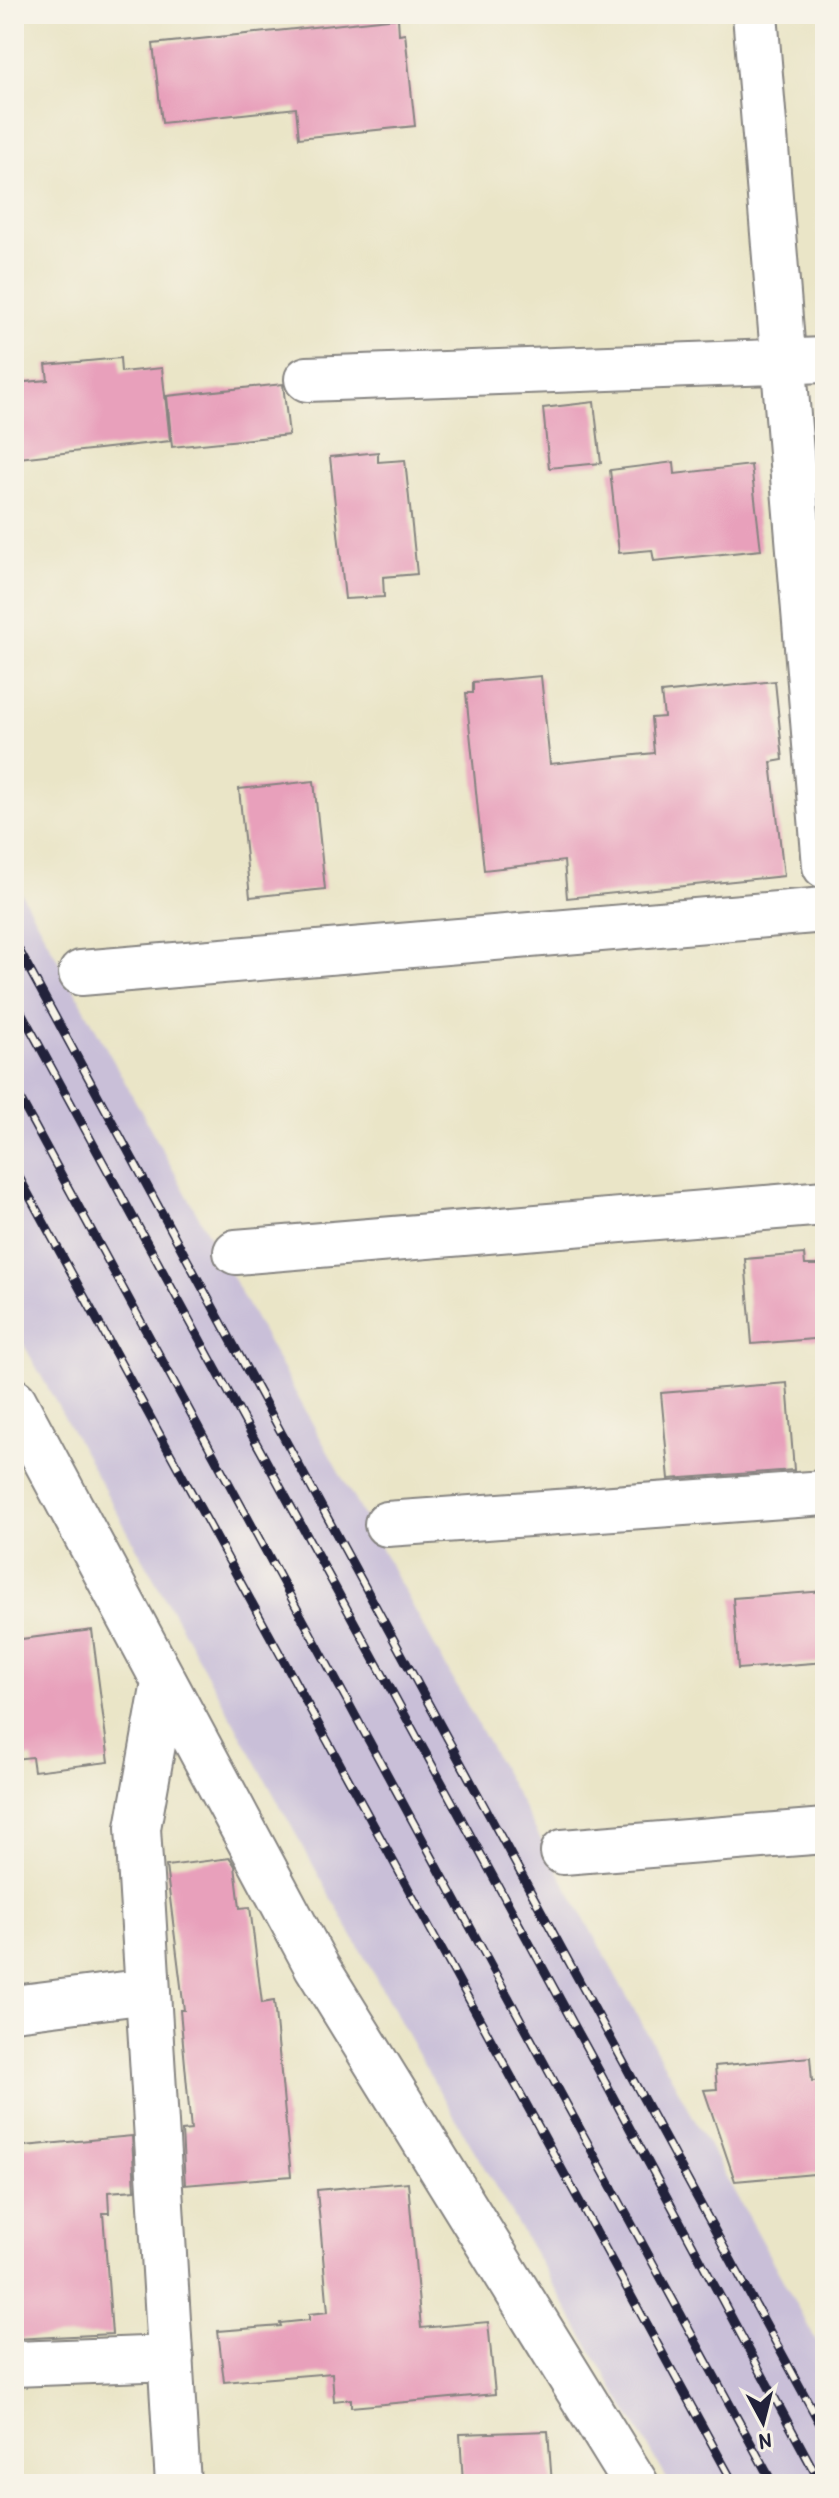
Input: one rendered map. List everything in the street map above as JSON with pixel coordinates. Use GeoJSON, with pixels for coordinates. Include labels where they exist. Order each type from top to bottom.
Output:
{"type":"FeatureCollection","features":[{"type":"Feature","properties":{"kind":"street"},"geometry":{"type":"LineString","coordinates":[[755,14],[804,362],[825,866]]}},
{"type":"Feature","properties":{"kind":"street"},"geometry":{"type":"LineString","coordinates":[[307,379],[804,362]]}},
{"type":"Feature","properties":{"kind":"street"},"geometry":{"type":"LineString","coordinates":[[81,973],[825,910]]}},
{"type":"Feature","properties":{"kind":"street"},"geometry":{"type":"LineString","coordinates":[[236,1252],[825,1203]]}},
{"type":"Feature","properties":{"kind":"street"},"geometry":{"type":"LineString","coordinates":[[14,1401],[317,1967],[636,2484]]}},
{"type":"Feature","properties":{"kind":"street"},"geometry":{"type":"LineString","coordinates":[[387,1524],[825,1493]]}},
{"type":"Feature","properties":{"kind":"street"},"geometry":{"type":"LineString","coordinates":[[164,1683],[138,1828],[178,2484]]}},
{"type":"Feature","properties":{"kind":"street"},"geometry":{"type":"LineString","coordinates":[[563,1852],[825,1831]]}},
{"type":"Feature","properties":{"kind":"street"},"geometry":{"type":"LineString","coordinates":[[14,2008],[148,1991]]}},
{"type":"Feature","properties":{"kind":"street"},"geometry":{"type":"LineString","coordinates":[[14,2364],[171,2358]]}},
{"type":"Feature","properties":{"kind":"shaded area"},"geometry":{"type":"Polygon","coordinates":[[[14,880],[825,2357],[825,2484],[670,2484],[431,2077],[14,1327],[14,880]]]}},
{"type":"Feature","properties":{"kind":"building"},"geometry":{"type":"Polygon","coordinates":[[[398,18],[399,34],[405,33],[415,126],[299,138],[296,108],[162,123],[153,44],[398,18]]]}},
{"type":"Feature","properties":{"kind":"building"},"geometry":{"type":"Polygon","coordinates":[[[120,358],[121,372],[162,368],[170,441],[19,458],[14,383],[48,380],[46,365],[120,358]]]}},
{"type":"Feature","properties":{"kind":"building"},"geometry":{"type":"Polygon","coordinates":[[[283,384],[289,435],[172,447],[167,396],[283,384]]]}},
{"type":"Feature","properties":{"kind":"building"},"geometry":{"type":"Polygon","coordinates":[[[594,402],[601,463],[549,468],[543,408],[594,402]]]}},
{"type":"Feature","properties":{"kind":"building"},"geometry":{"type":"Polygon","coordinates":[[[378,452],[378,462],[405,460],[417,574],[383,577],[384,597],[345,599],[330,457],[378,452]]]}},
{"type":"Feature","properties":{"kind":"building"},"geometry":{"type":"Polygon","coordinates":[[[674,462],[675,474],[751,465],[761,550],[654,561],[652,550],[619,553],[610,470],[674,462]]]}},
{"type":"Feature","properties":{"kind":"building"},"geometry":{"type":"Polygon","coordinates":[[[541,676],[550,764],[654,753],[651,718],[664,717],[661,693],[775,681],[783,760],[771,762],[784,876],[567,898],[564,861],[484,870],[466,693],[473,693],[473,682],[541,676]]]}},
{"type":"Feature","properties":{"kind":"building"},"geometry":{"type":"Polygon","coordinates":[[[314,781],[325,889],[250,897],[239,789],[314,781]]]}},
{"type":"Feature","properties":{"kind":"building"},"geometry":{"type":"Polygon","coordinates":[[[804,1254],[805,1265],[819,1265],[825,1338],[752,1344],[745,1259],[804,1254]]]}},
{"type":"Feature","properties":{"kind":"building"},"geometry":{"type":"Polygon","coordinates":[[[787,1383],[794,1470],[669,1479],[661,1393],[787,1383]]]}},
{"type":"Feature","properties":{"kind":"building"},"geometry":{"type":"Polygon","coordinates":[[[825,1591],[825,1662],[738,1669],[733,1598],[825,1591]]]}},
{"type":"Feature","properties":{"kind":"building"},"geometry":{"type":"Polygon","coordinates":[[[92,1630],[109,1762],[34,1771],[32,1757],[14,1759],[14,1640],[92,1630]]]}},
{"type":"Feature","properties":{"kind":"building"},"geometry":{"type":"Polygon","coordinates":[[[230,1858],[235,1866],[240,1908],[250,1907],[262,2003],[274,2001],[291,2176],[185,2185],[182,2131],[191,2130],[180,2010],[184,2010],[166,1866],[230,1858]]]}},
{"type":"Feature","properties":{"kind":"building"},"geometry":{"type":"Polygon","coordinates":[[[810,2057],[812,2081],[825,2080],[825,2173],[735,2181],[704,2090],[717,2089],[715,2066],[810,2057]]]}},
{"type":"Feature","properties":{"kind":"building"},"geometry":{"type":"Polygon","coordinates":[[[132,2136],[135,2190],[108,2192],[109,2213],[103,2213],[112,2334],[14,2339],[14,2147],[132,2136]]]}},
{"type":"Feature","properties":{"kind":"building"},"geometry":{"type":"Polygon","coordinates":[[[408,2182],[421,2328],[488,2322],[495,2394],[351,2407],[351,2399],[334,2401],[332,2373],[224,2382],[218,2331],[281,2326],[280,2323],[309,2320],[309,2314],[328,2312],[317,2190],[408,2182]]]}},
{"type":"Feature","properties":{"kind":"building"},"geometry":{"type":"Polygon","coordinates":[[[548,2431],[552,2484],[463,2484],[460,2434],[548,2431]]]}},
{"type":"Feature","properties":{"kind":"railway"},"geometry":{"type":"LineString","coordinates":[[14,941],[825,2433]]}},
{"type":"Feature","properties":{"kind":"railway"},"geometry":{"type":"LineString","coordinates":[[14,999],[821,2484]]}},
{"type":"Feature","properties":{"kind":"railway"},"geometry":{"type":"LineString","coordinates":[[14,1088],[773,2484]]}},
{"type":"Feature","properties":{"kind":"railway"},"geometry":{"type":"LineString","coordinates":[[14,1168],[734,2484]]}}]}
